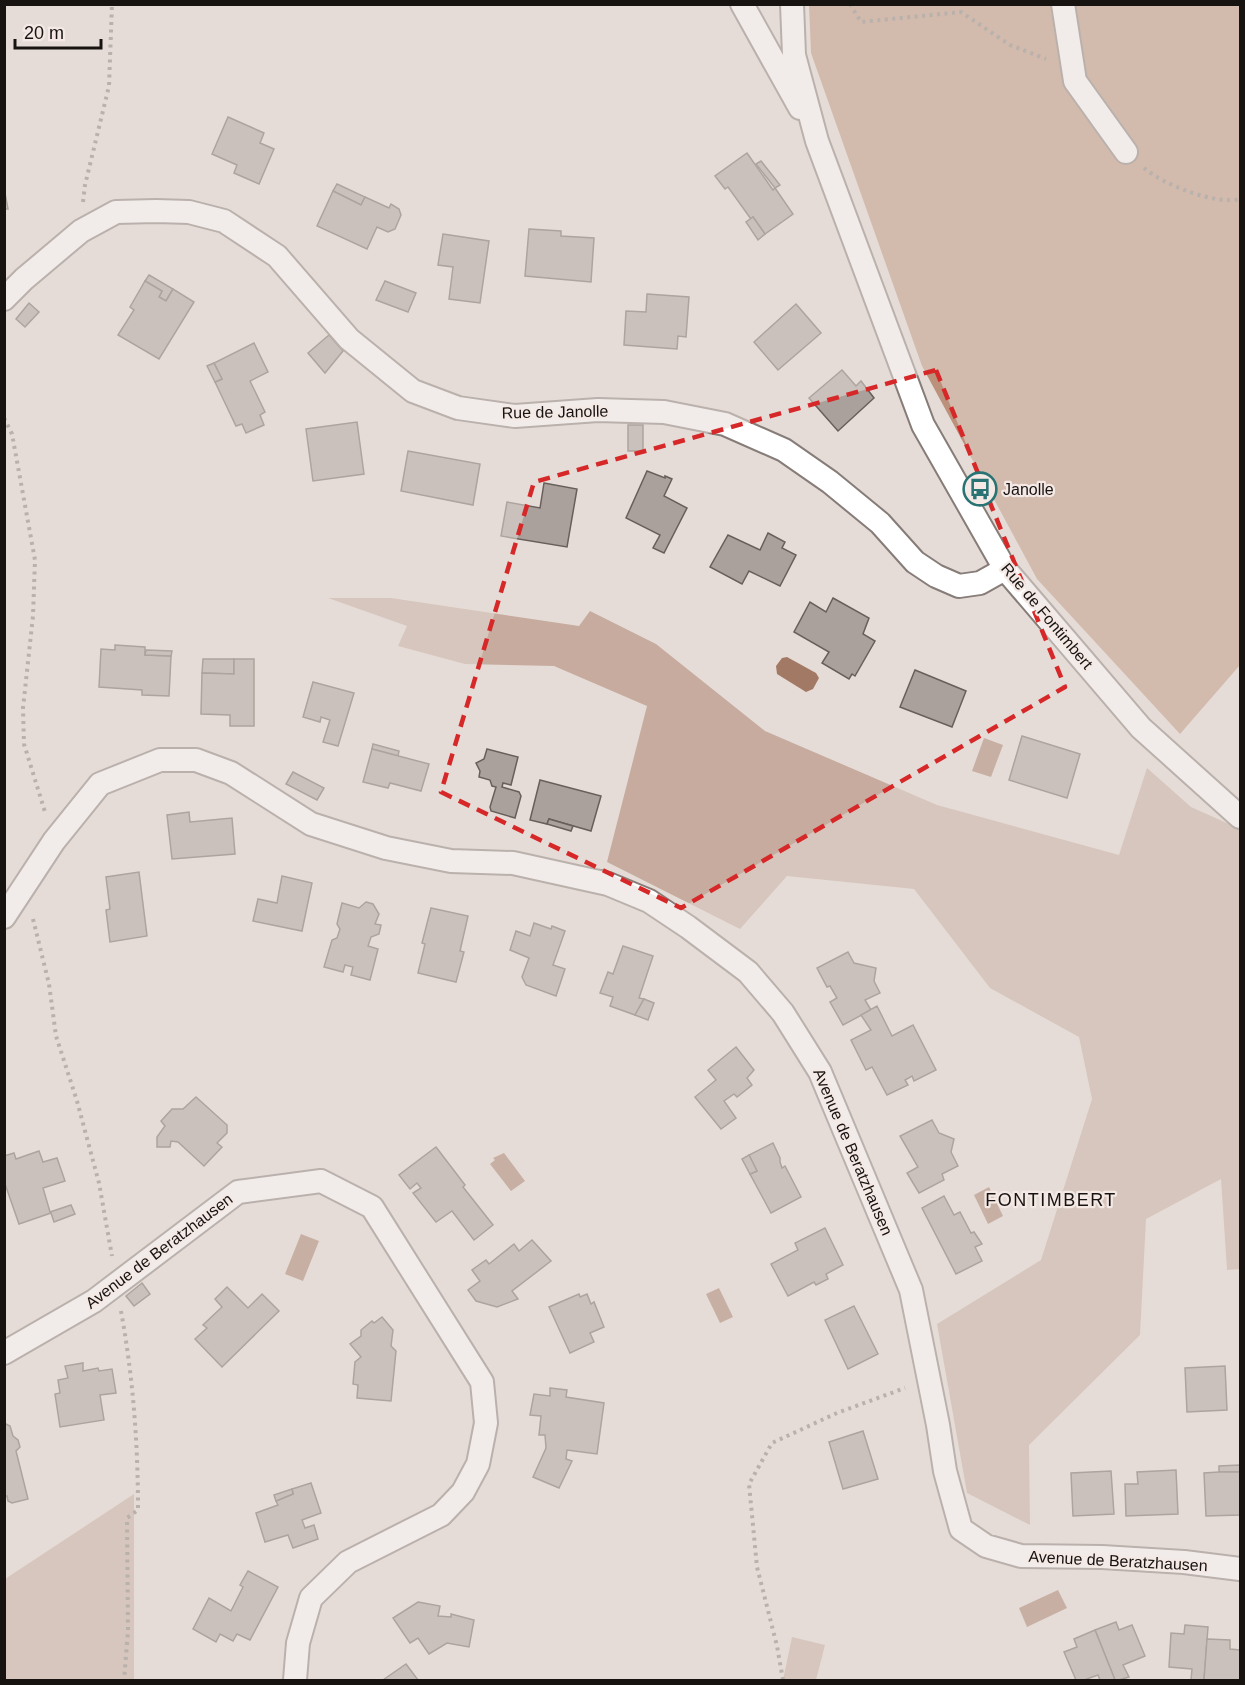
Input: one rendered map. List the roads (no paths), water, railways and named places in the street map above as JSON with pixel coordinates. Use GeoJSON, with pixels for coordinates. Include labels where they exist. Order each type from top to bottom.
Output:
{"type":"FeatureCollection","features":[{"type":"Feature","properties":{"kind":"street","name":"Rue de Fontimbert"},"geometry":{"type":"LineString","coordinates":[[742,4],[817,141]]}},
{"type":"Feature","properties":{"kind":"street","name":"Rue de Fontimbert"},"geometry":{"type":"LineString","coordinates":[[792,4],[794,55],[817,141],[923,425],[1005,569],[1141,728],[1240,817]]}},
{"type":"Feature","properties":{"kind":"street"},"geometry":{"type":"LineString","coordinates":[[1063,4],[1076,81],[1125,152]]}},
{"type":"Feature","properties":{"kind":"street","name":"Rue de Janolle"},"geometry":{"type":"LineString","coordinates":[[4,299],[81,231],[116,212],[189,212],[224,221],[277,256],[349,339],[413,392],[458,408],[515,416],[598,410],[664,412],[725,424],[784,450],[831,482],[880,524],[915,562],[936,576],[959,585],[980,583],[1005,569]]}},
{"type":"Feature","properties":{"kind":"street","name":"Avenue de Beratzhausen"},"geometry":{"type":"LineString","coordinates":[[4,917],[54,841],[100,784],[160,760],[196,760],[231,773],[311,824],[386,848],[451,861],[513,863],[608,884],[649,902],[688,927],[748,972],[783,1013],[820,1072],[912,1290],[945,1471],[961,1529],[986,1546],[1021,1556],[1173,1561],[1240,1569]]}},
{"type":"Feature","properties":{"kind":"street","name":"Avenue de Beratzhausen"},"geometry":{"type":"LineString","coordinates":[[4,1353],[94,1301],[238,1192],[321,1181],[372,1207],[482,1382],[486,1423],[478,1464],[463,1492],[441,1515],[348,1562],[311,1598],[298,1643],[295,1680]]}},
{"type":"Feature","properties":{"kind":"place","name":"Janolle"},"geometry":{"type":"Point","coordinates":[980,489]}},
{"type":"Feature","properties":{"kind":"district","name":"FONTIMBERT"},"geometry":{"type":"Point","coordinates":[1051,1200]}}]}
